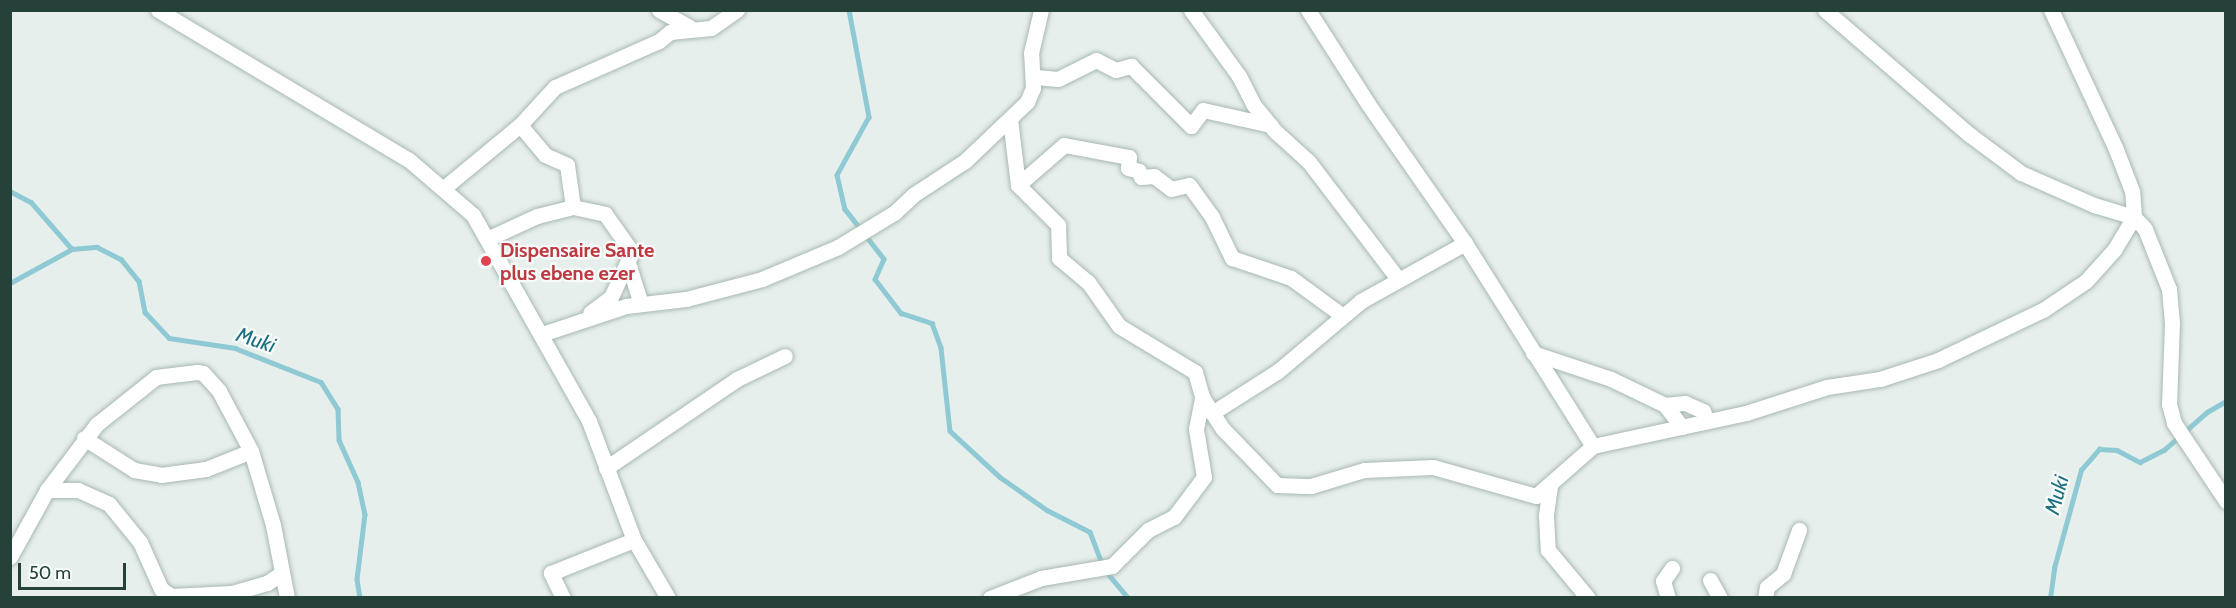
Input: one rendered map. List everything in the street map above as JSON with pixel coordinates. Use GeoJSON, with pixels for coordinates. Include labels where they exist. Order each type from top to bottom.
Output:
{"type":"FeatureCollection","features":[{"type":"Feature","properties":{"kind":"street"},"geometry":{"type":"LineString","coordinates":[[158,10],[348,120],[445,187],[489,238],[542,334],[589,421],[634,540],[668,597]]}},
{"type":"Feature","properties":{"kind":"street"},"geometry":{"type":"LineString","coordinates":[[659,10],[690,27]]}},
{"type":"Feature","properties":{"kind":"street"},"geometry":{"type":"LineString","coordinates":[[445,187],[520,125],[546,95],[573,76],[658,41],[670,32],[690,27],[711,28],[737,10]]}},
{"type":"Feature","properties":{"kind":"street"},"geometry":{"type":"LineString","coordinates":[[542,334],[579,320],[641,304],[686,299],[762,279],[837,247],[953,171],[1027,102],[1035,77],[1031,53],[1041,10]]}},
{"type":"Feature","properties":{"kind":"street"},"geometry":{"type":"LineString","coordinates":[[1191,10],[1270,125],[1309,162],[1398,279]]}},
{"type":"Feature","properties":{"kind":"street"},"geometry":{"type":"LineString","coordinates":[[1308,10],[1368,104],[1465,243],[1593,446]]}},
{"type":"Feature","properties":{"kind":"street"},"geometry":{"type":"LineString","coordinates":[[1825,10],[1970,135],[2022,172],[2094,205],[2134,217]]}},
{"type":"Feature","properties":{"kind":"street"},"geometry":{"type":"LineString","coordinates":[[2051,10],[2115,147],[2132,191],[2134,217],[2153,245],[2169,289],[2172,323],[2169,404],[2174,423],[2226,501]]}},
{"type":"Feature","properties":{"kind":"street"},"geometry":{"type":"LineString","coordinates":[[1035,77],[1058,79],[1096,60],[1116,70],[1131,66],[1191,126],[1203,110],[1270,125]]}},
{"type":"Feature","properties":{"kind":"street"},"geometry":{"type":"LineString","coordinates":[[1010,119],[1018,185],[1058,225],[1059,258],[1088,282],[1119,326],[1195,372],[1202,397],[1233,443],[1282,487],[1311,486],[1364,470],[1433,467],[1523,495],[1536,496],[1593,446],[1707,421],[1827,387],[1880,380],[1938,360],[1992,336],[2086,281],[2114,250],[2134,217]]}},
{"type":"Feature","properties":{"kind":"street"},"geometry":{"type":"LineString","coordinates":[[520,125],[545,155],[567,165],[573,207]]}},
{"type":"Feature","properties":{"kind":"street"},"geometry":{"type":"LineString","coordinates":[[1018,185],[1064,145],[1129,157],[1128,168],[1139,171],[1141,177],[1154,176],[1171,189],[1189,185],[1212,217],[1232,258],[1291,278],[1343,316]]}},
{"type":"Feature","properties":{"kind":"street"},"geometry":{"type":"LineString","coordinates":[[489,238],[537,216],[573,207],[605,214],[632,252],[611,297],[579,320]]}},
{"type":"Feature","properties":{"kind":"street"},"geometry":{"type":"LineString","coordinates":[[1212,413],[1278,371],[1343,316],[1398,279],[1465,243]]}},
{"type":"Feature","properties":{"kind":"street"},"geometry":{"type":"LineString","coordinates":[[628,263],[641,304]]}},
{"type":"Feature","properties":{"kind":"street"},"geometry":{"type":"LineString","coordinates":[[1533,353],[1611,379],[1665,405],[1682,427]]}},
{"type":"Feature","properties":{"kind":"street"},"geometry":{"type":"LineString","coordinates":[[606,468],[737,379],[785,356]]}},
{"type":"Feature","properties":{"kind":"street"},"geometry":{"type":"LineString","coordinates":[[10,557],[47,489],[84,438],[131,394],[156,377],[204,373],[219,391],[251,451],[273,525],[287,597]]}},
{"type":"Feature","properties":{"kind":"street"},"geometry":{"type":"LineString","coordinates":[[990,597],[1041,578],[1112,566],[1148,530],[1174,517],[1204,477],[1196,429],[1202,397]]}},
{"type":"Feature","properties":{"kind":"street"},"geometry":{"type":"LineString","coordinates":[[1665,405],[1685,402],[1703,411],[1707,421]]}},
{"type":"Feature","properties":{"kind":"street"},"geometry":{"type":"LineString","coordinates":[[84,438],[134,470],[161,475],[206,469],[251,451]]}},
{"type":"Feature","properties":{"kind":"street"},"geometry":{"type":"LineString","coordinates":[[1550,486],[1546,516],[1548,550],[1588,597]]}},
{"type":"Feature","properties":{"kind":"street"},"geometry":{"type":"LineString","coordinates":[[47,489],[78,490],[109,504],[140,542],[161,589],[171,596],[232,593],[267,584],[282,573]]}},
{"type":"Feature","properties":{"kind":"street"},"geometry":{"type":"LineString","coordinates":[[1765,597],[1767,587],[1783,574],[1799,530]]}},
{"type":"Feature","properties":{"kind":"street"},"geometry":{"type":"LineString","coordinates":[[563,597],[551,573],[634,540]]}},
{"type":"Feature","properties":{"kind":"street"},"geometry":{"type":"LineString","coordinates":[[1668,597],[1663,581],[1672,568]]}},
{"type":"Feature","properties":{"kind":"street"},"geometry":{"type":"LineString","coordinates":[[1710,580],[1720,597]]}},
{"type":"Feature","properties":{"kind":"waterway"},"geometry":{"type":"LineString","coordinates":[[849,10],[869,117],[837,175],[845,209],[884,259],[875,279],[901,313],[932,323],[941,348],[950,431],[1000,477],[1047,510],[1090,532],[1104,569],[1128,598]]}},
{"type":"Feature","properties":{"kind":"waterway"},"geometry":{"type":"LineString","coordinates":[[10,191],[31,202],[72,249]]}},
{"type":"Feature","properties":{"kind":"waterway","name":"Muki"},"geometry":{"type":"LineString","coordinates":[[10,283],[72,249],[97,247],[121,259],[139,281],[145,312],[169,338],[235,348],[321,382],[338,409],[339,440],[358,482],[365,514],[357,579],[360,598]]}},
{"type":"Feature","properties":{"kind":"waterway","name":"Muki"},"geometry":{"type":"LineString","coordinates":[[2050,598],[2054,568],[2081,470],[2099,449],[2117,450],[2140,462],[2164,450],[2207,412],[2226,401]]}},
{"type":"Feature","properties":{"kind":"place","name":"Dispensaire Sante plus ebene ezer"},"geometry":{"type":"Point","coordinates":[486,261]}}]}
